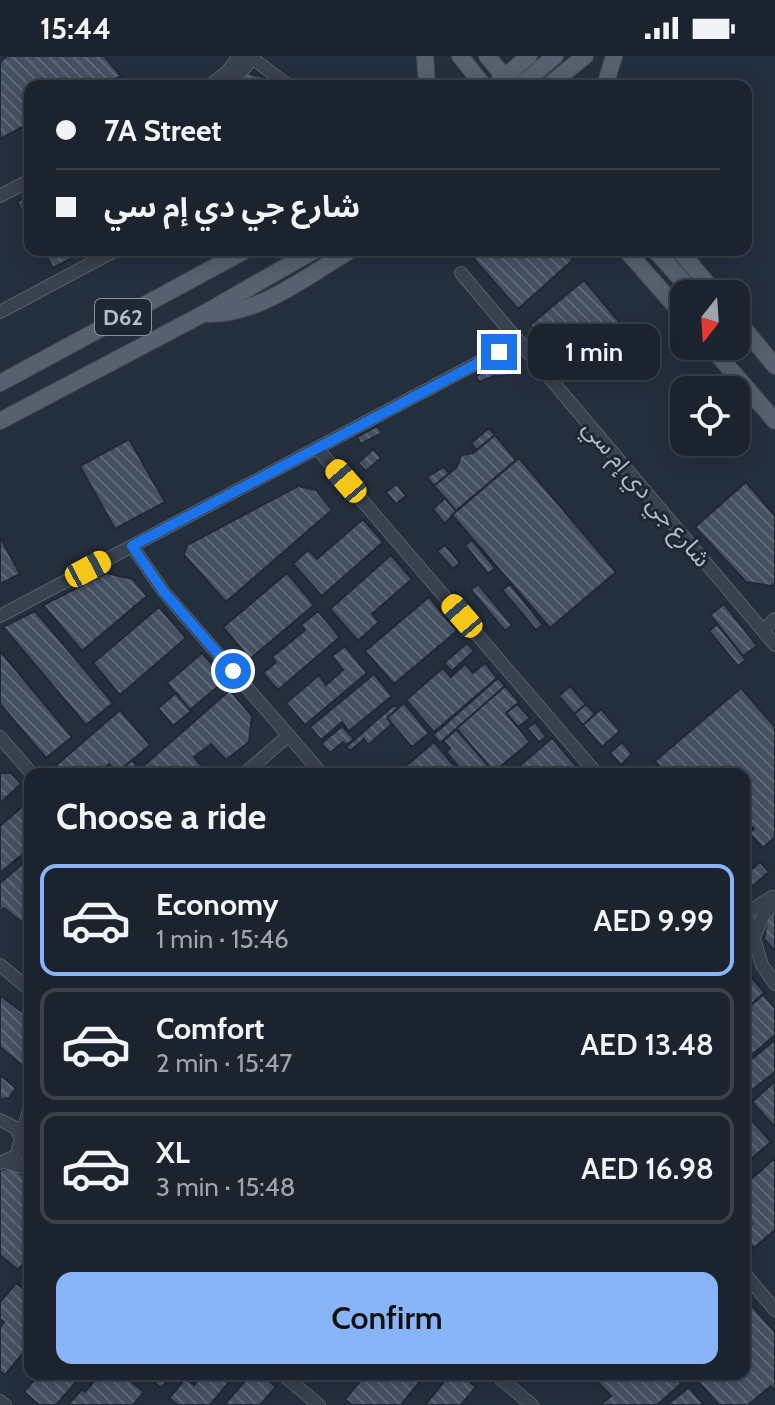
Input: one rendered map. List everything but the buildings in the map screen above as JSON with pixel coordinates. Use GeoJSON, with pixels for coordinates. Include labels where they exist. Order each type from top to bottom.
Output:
{"type":"FeatureCollection","features":[{"type":"Feature","properties":{"kind":"main road"},"geometry":{"type":"LineString","coordinates":[[425,56],[427,80]]}},
{"type":"Feature","properties":{"kind":"main road"},"geometry":{"type":"LineString","coordinates":[[460,56],[479,80]]}},
{"type":"Feature","properties":{"kind":"main road"},"geometry":{"type":"LineString","coordinates":[[487,56],[501,80]]}},
{"type":"Feature","properties":{"kind":"main road"},"geometry":{"type":"LineString","coordinates":[[525,71],[555,56]]}},
{"type":"Feature","properties":{"kind":"main road"},"geometry":{"type":"LineString","coordinates":[[555,80],[585,56]]}},
{"type":"Feature","properties":{"kind":"main road"},"geometry":{"type":"LineString","coordinates":[[607,80],[614,56]]}},
{"type":"Feature","properties":{"kind":"main road","name":"D62"},"geometry":{"type":"LineString","coordinates":[[0,383],[235,256]]}},
{"type":"Feature","properties":{"kind":"main road","name":"D62"},"geometry":{"type":"LineString","coordinates":[[0,421],[203,314],[304,256]]}},
{"type":"Feature","properties":{"kind":"main road"},"geometry":{"type":"LineString","coordinates":[[203,314],[224,313],[255,305],[341,256]]}},
{"type":"Feature","properties":{"kind":"main road"},"geometry":{"type":"LineString","coordinates":[[631,256],[670,300]]}},
{"type":"Feature","properties":{"kind":"main road"},"geometry":{"type":"LineString","coordinates":[[660,256],[682,280]]}},
{"type":"Feature","properties":{"kind":"main road"},"geometry":{"type":"LineString","coordinates":[[684,256],[704,280]]}},
{"type":"Feature","properties":{"kind":"main road"},"geometry":{"type":"LineString","coordinates":[[750,336],[775,366]]}},
{"type":"Feature","properties":{"kind":"main road"},"geometry":{"type":"LineString","coordinates":[[750,344],[763,352]]}},
{"type":"Feature","properties":{"kind":"main road"},"geometry":{"type":"LineString","coordinates":[[722,360],[775,421]]}},
{"type":"Feature","properties":{"kind":"street"},"geometry":{"type":"LineString","coordinates":[[216,80],[248,57],[281,80]]}},
{"type":"Feature","properties":{"kind":"street"},"geometry":{"type":"LineString","coordinates":[[0,196],[24,183]]}},
{"type":"Feature","properties":{"kind":"street"},"geometry":{"type":"LineString","coordinates":[[0,312],[105,256]]}},
{"type":"Feature","properties":{"kind":"street","name":"شارع جي دي إم سي"},"geometry":{"type":"LineString","coordinates":[[461,273],[775,645]]}},
{"type":"Feature","properties":{"kind":"street"},"geometry":{"type":"LineString","coordinates":[[0,616],[519,341]]}},
{"type":"Feature","properties":{"kind":"street"},"geometry":{"type":"LineString","coordinates":[[317,448],[592,768]]}},
{"type":"Feature","properties":{"kind":"street"},"geometry":{"type":"LineString","coordinates":[[132,546],[164,592],[317,768]]}},
{"type":"Feature","properties":{"kind":"street"},"geometry":{"type":"LineString","coordinates":[[763,630],[775,619]]}},
{"type":"Feature","properties":{"kind":"street"},"geometry":{"type":"LineString","coordinates":[[251,768],[289,735]]}},
{"type":"Feature","properties":{"kind":"street"},"geometry":{"type":"LineString","coordinates":[[0,738],[27,768]]}},
{"type":"Feature","properties":{"kind":"street"},"geometry":{"type":"LineString","coordinates":[[750,911],[775,895]]}},
{"type":"Feature","properties":{"kind":"street"},"geometry":{"type":"LineString","coordinates":[[750,943],[759,922],[775,903]]}},
{"type":"Feature","properties":{"kind":"street"},"geometry":{"type":"LineString","coordinates":[[750,922],[766,973]]}},
{"type":"Feature","properties":{"kind":"street"},"geometry":{"type":"LineString","coordinates":[[750,964],[766,973],[775,984]]}},
{"type":"Feature","properties":{"kind":"street"},"geometry":{"type":"LineString","coordinates":[[0,965],[24,985]]}},
{"type":"Feature","properties":{"kind":"street"},"geometry":{"type":"LineString","coordinates":[[0,1120],[24,1108]]}},
{"type":"Feature","properties":{"kind":"street"},"geometry":{"type":"LineString","coordinates":[[0,1120],[16,1128],[24,1148]]}},
{"type":"Feature","properties":{"kind":"street"},"geometry":{"type":"LineString","coordinates":[[2,1163],[16,1156],[24,1130]]}},
{"type":"Feature","properties":{"kind":"street"},"geometry":{"type":"LineString","coordinates":[[2,1163],[24,1168]]}},
{"type":"Feature","properties":{"kind":"street"},"geometry":{"type":"LineString","coordinates":[[750,1280],[775,1310]]}},
{"type":"Feature","properties":{"kind":"street"},"geometry":{"type":"LineString","coordinates":[[289,1380],[319,1405]]}},
{"type":"Feature","properties":{"kind":"street"},"geometry":{"type":"LineString","coordinates":[[502,1380],[532,1405]]}},
{"type":"Feature","properties":{"kind":"route"},"geometry":{"type":"LineString","coordinates":[[233,671],[164,592],[132,546],[499,352]]}}]}
